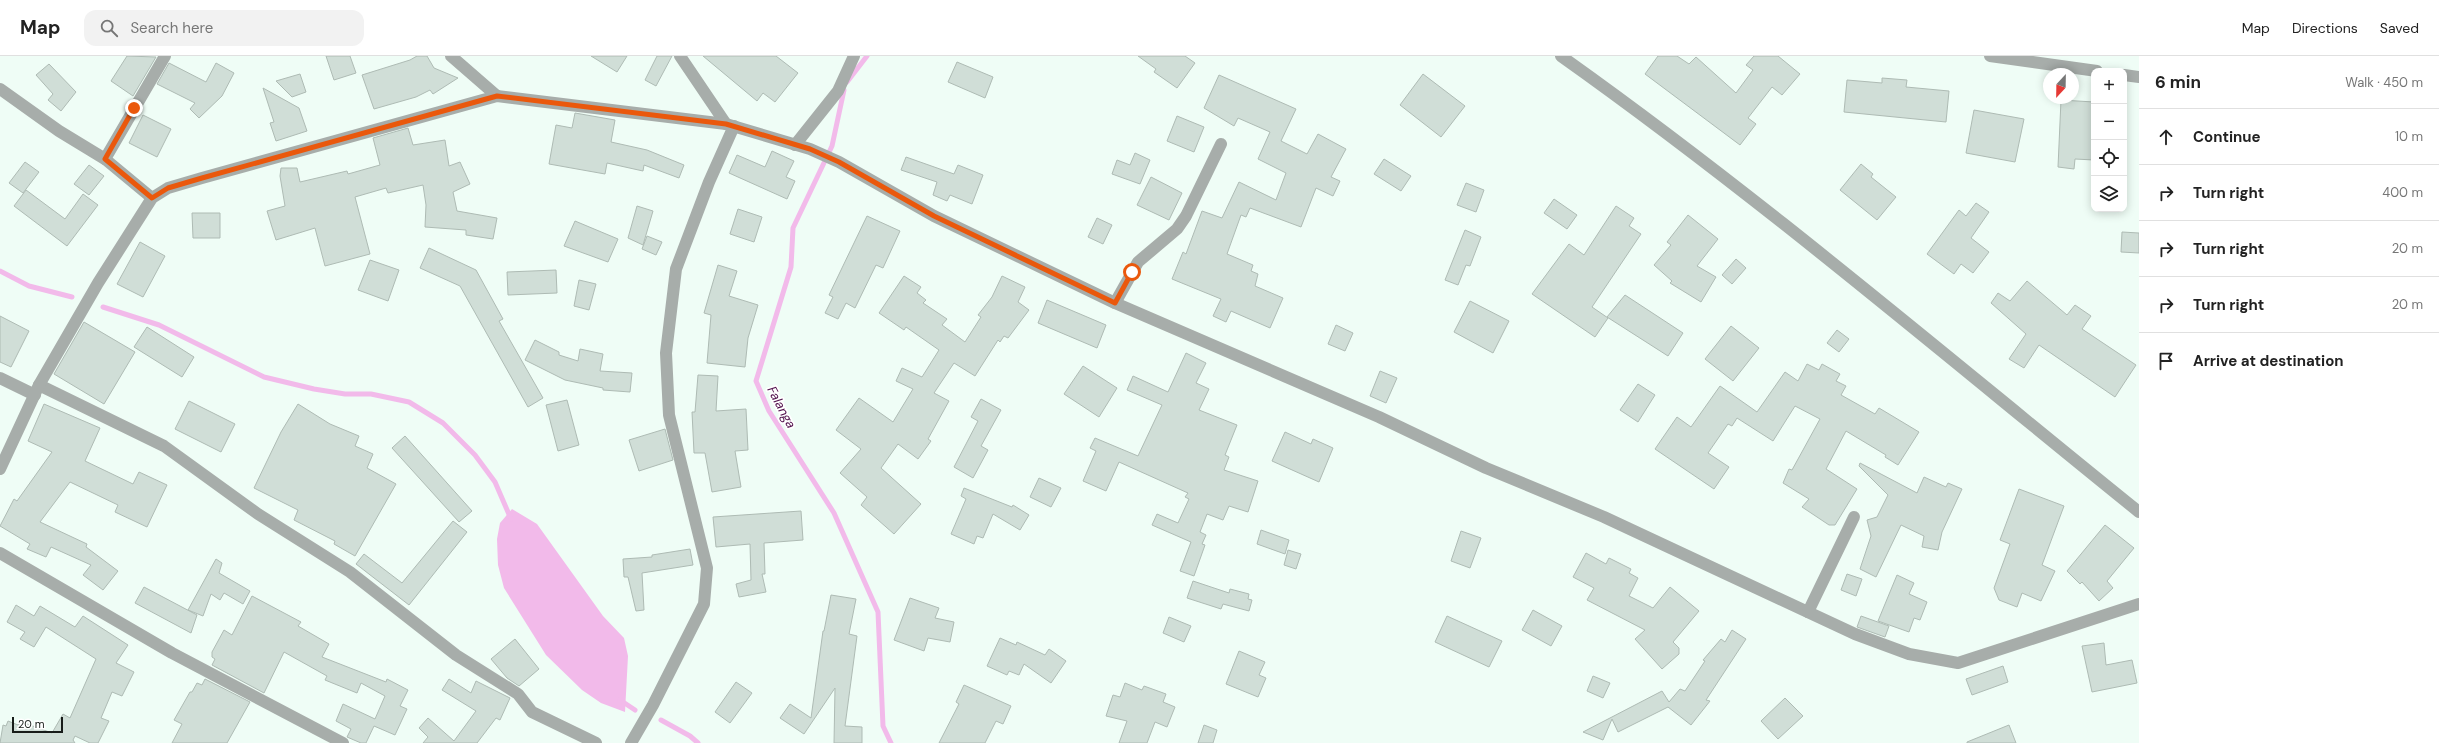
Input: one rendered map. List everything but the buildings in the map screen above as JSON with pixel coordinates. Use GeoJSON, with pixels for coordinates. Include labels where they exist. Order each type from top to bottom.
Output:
{"type":"FeatureCollection","features":[{"type":"Feature","properties":{"kind":"street"},"geometry":{"type":"LineString","coordinates":[[105,159],[165,56]]}},
{"type":"Feature","properties":{"kind":"street"},"geometry":{"type":"LineString","coordinates":[[451,56],[497,96]]}},
{"type":"Feature","properties":{"kind":"street"},"geometry":{"type":"LineString","coordinates":[[680,56],[730,125]]}},
{"type":"Feature","properties":{"kind":"street"},"geometry":{"type":"LineString","coordinates":[[795,145],[838,91],[854,56]]}},
{"type":"Feature","properties":{"kind":"street"},"geometry":{"type":"LineString","coordinates":[[1561,56],[1661,130],[1904,319],[2139,512]]}},
{"type":"Feature","properties":{"kind":"street"},"geometry":{"type":"LineString","coordinates":[[1990,56],[2091,70]]}},
{"type":"Feature","properties":{"kind":"street"},"geometry":{"type":"LineString","coordinates":[[2127,75],[2139,77]]}},
{"type":"Feature","properties":{"kind":"street"},"geometry":{"type":"LineString","coordinates":[[0,89],[59,132],[105,159],[152,198]]}},
{"type":"Feature","properties":{"kind":"street"},"geometry":{"type":"LineString","coordinates":[[0,469],[37,390],[102,277],[152,198],[168,188],[497,96],[730,125],[810,149],[839,162],[934,216],[1115,303],[1379,417],[1486,468],[1604,518],[1855,634],[1909,654],[1958,663],[2139,604]]}},
{"type":"Feature","properties":{"kind":"street"},"geometry":{"type":"LineString","coordinates":[[631,743],[651,710],[704,604],[707,568],[668,415],[666,353],[676,269],[730,125]]}},
{"type":"Feature","properties":{"kind":"street"},"geometry":{"type":"LineString","coordinates":[[1115,303],[1138,262],[1177,229],[1186,216],[1221,144]]}},
{"type":"Feature","properties":{"kind":"street"},"geometry":{"type":"LineString","coordinates":[[0,378],[37,390],[164,446],[258,514],[350,572],[456,655],[518,694],[532,712],[596,743]]}},
{"type":"Feature","properties":{"kind":"street"},"geometry":{"type":"LineString","coordinates":[[1808,612],[1854,517]]}},
{"type":"Feature","properties":{"kind":"street"},"geometry":{"type":"LineString","coordinates":[[0,554],[172,653],[343,743]]}},
{"type":"Feature","properties":{"kind":"shaded area"},"geometry":{"type":"Polygon","coordinates":[[[512,509],[537,524],[603,616],[624,638],[628,656],[625,712],[601,703],[582,690],[546,655],[504,588],[498,565],[497,539],[500,523],[512,509]]]}},
{"type":"Feature","properties":{"kind":"waterway","name":"Falanga"},"geometry":{"type":"LineString","coordinates":[[847,82],[867,56]]}},
{"type":"Feature","properties":{"kind":"waterway","name":"Falanga"},"geometry":{"type":"LineString","coordinates":[[844,90],[832,146],[793,228],[791,267],[756,381],[769,411],[834,513],[878,612],[883,726],[891,743]]}},
{"type":"Feature","properties":{"kind":"waterway"},"geometry":{"type":"LineString","coordinates":[[0,271],[29,286],[72,297]]}},
{"type":"Feature","properties":{"kind":"waterway"},"geometry":{"type":"LineString","coordinates":[[103,307],[159,325],[264,377],[314,389],[345,394],[371,394],[409,402],[443,423],[475,455],[495,482],[511,519]]}},
{"type":"Feature","properties":{"kind":"waterway"},"geometry":{"type":"LineString","coordinates":[[620,700],[635,710]]}},
{"type":"Feature","properties":{"kind":"waterway"},"geometry":{"type":"LineString","coordinates":[[661,720],[690,736],[698,743]]}},
{"type":"Feature","properties":{"kind":"route"},"geometry":{"type":"LineString","coordinates":[[134,108],[105,159],[152,198],[168,188],[497,96],[726,124],[810,149],[839,162],[934,216],[1115,303],[1132,272]]}}]}
